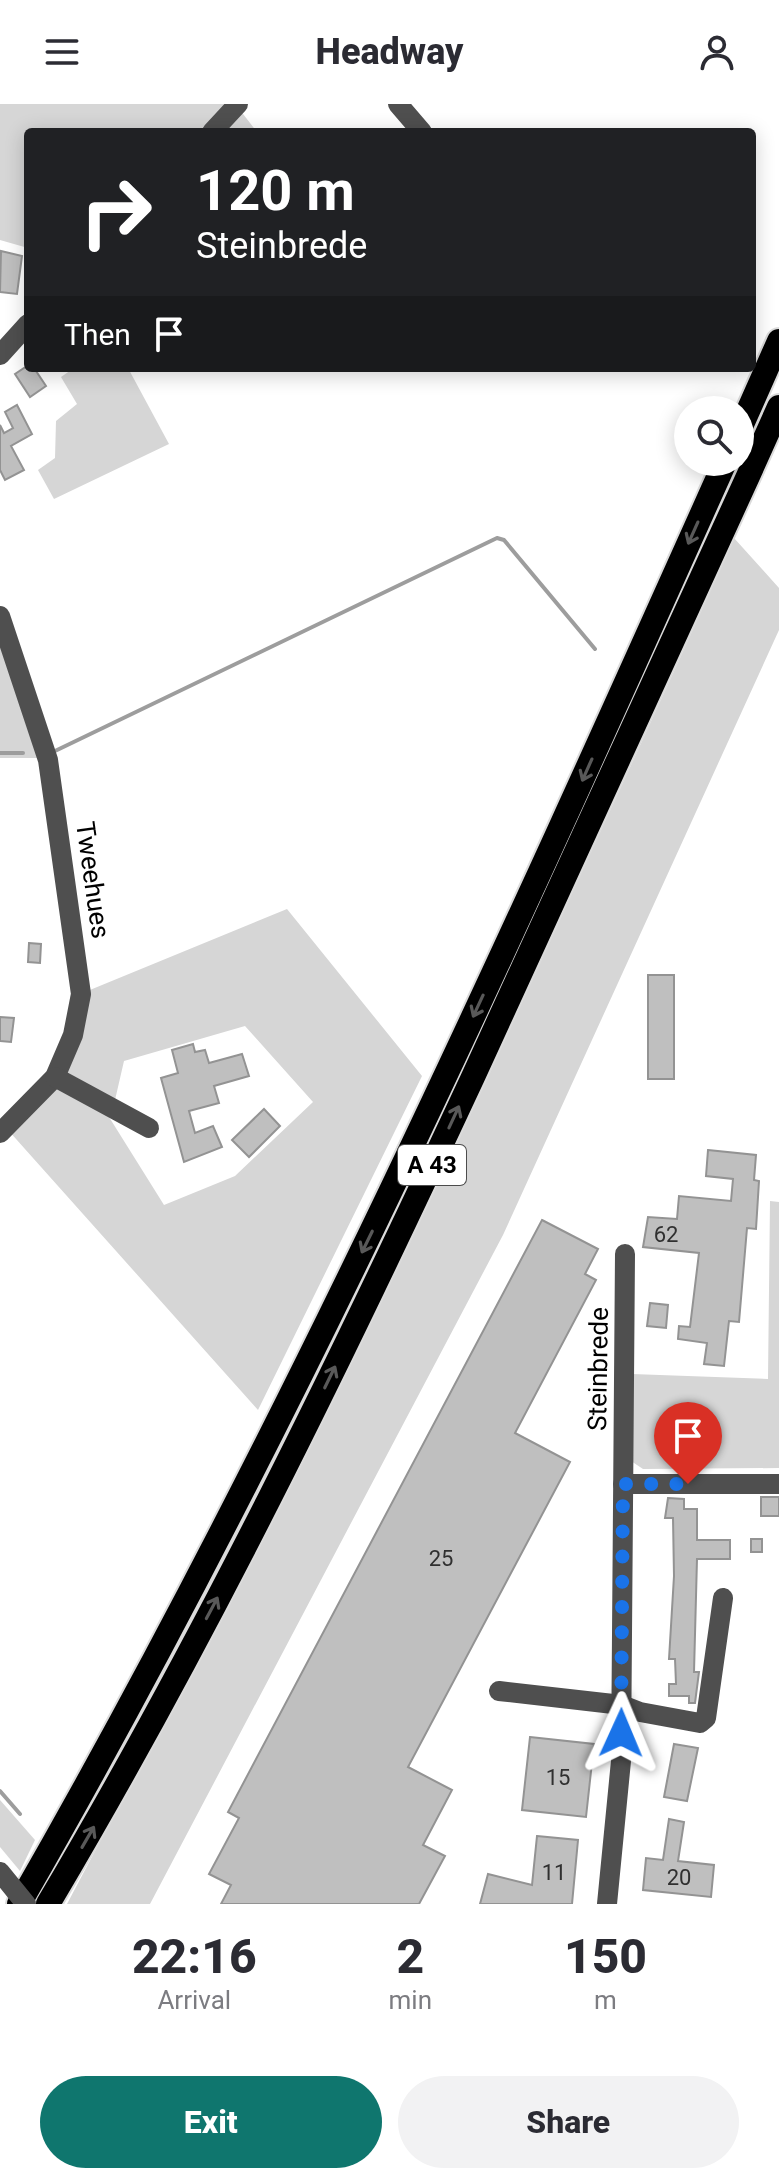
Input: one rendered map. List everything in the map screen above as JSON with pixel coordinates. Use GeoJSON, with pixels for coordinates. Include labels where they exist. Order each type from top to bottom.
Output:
{"type":"FeatureCollection","features":[{"type":"Feature","properties":{"kind":"highway"},"geometry":{"type":"LineString","coordinates":[[754,397],[779,341]]}},
{"type":"Feature","properties":{"kind":"highway","name":"A 43"},"geometry":{"type":"LineString","coordinates":[[48,1904],[218,1597],[322,1394],[578,851],[779,407]]}},
{"type":"Feature","properties":{"kind":"highway","name":"A 43"},"geometry":{"type":"LineString","coordinates":[[19,1904],[194,1585],[313,1352],[561,828],[719,476]]}},
{"type":"Feature","properties":{"kind":"street"},"geometry":{"type":"LineString","coordinates":[[398,104],[419,128]]}},
{"type":"Feature","properties":{"kind":"street"},"geometry":{"type":"LineString","coordinates":[[216,128],[235,107]]}},
{"type":"Feature","properties":{"kind":"street"},"geometry":{"type":"LineString","coordinates":[[235,107],[235,128]]}},
{"type":"Feature","properties":{"kind":"street"},"geometry":{"type":"LineString","coordinates":[[0,355],[24,328]]}},
{"type":"Feature","properties":{"kind":"street","name":"Tweehues"},"geometry":{"type":"LineString","coordinates":[[0,616],[48,760],[81,980],[73,1035],[55,1077],[0,1133]]}},
{"type":"Feature","properties":{"kind":"street"},"geometry":{"type":"LineString","coordinates":[[55,1077],[149,1128]]}},
{"type":"Feature","properties":{"kind":"street","name":"Steinbrede"},"geometry":{"type":"LineString","coordinates":[[607,1904],[621,1761],[625,1254]]}},
{"type":"Feature","properties":{"kind":"street"},"geometry":{"type":"LineString","coordinates":[[623,1484],[779,1484]]}},
{"type":"Feature","properties":{"kind":"street"},"geometry":{"type":"LineString","coordinates":[[499,1691],[622,1705],[640,1712],[700,1723],[706,1718],[723,1598]]}},
{"type":"Feature","properties":{"kind":"street"},"geometry":{"type":"LineString","coordinates":[[0,1872],[26,1904]]}},
{"type":"Feature","properties":{"kind":"shaded area"},"geometry":{"type":"Polygon","coordinates":[[[0,104],[226,104],[208,128],[24,128],[24,247],[0,240],[0,104]]]}},
{"type":"Feature","properties":{"kind":"shaded area"},"geometry":{"type":"Polygon","coordinates":[[[240,110],[254,128],[223,128],[240,110]]]}},
{"type":"Feature","properties":{"kind":"shaded area"},"geometry":{"type":"Polygon","coordinates":[[[68,372],[130,372],[169,444],[54,499],[38,470],[55,458],[56,421],[77,404],[61,377],[68,372]]]}},
{"type":"Feature","properties":{"kind":"shaded area"},"geometry":{"type":"Polygon","coordinates":[[[734,538],[779,588],[779,630],[503,1235],[150,1904],[67,1904],[243,1567],[412,1227],[576,884],[734,538]]]}},
{"type":"Feature","properties":{"kind":"shaded area"},"geometry":{"type":"Polygon","coordinates":[[[0,631],[39,758],[0,758],[0,631]]]}},
{"type":"Feature","properties":{"kind":"shaded area"},"geometry":{"type":"Polygon","coordinates":[[[287,909],[422,1076],[258,1410],[8,1130],[57,1084],[104,1109],[164,1205],[235,1176],[313,1102],[245,1026],[124,1061],[115,1100],[65,1071],[85,992],[287,909]]]}},
{"type":"Feature","properties":{"kind":"shaded area"},"geometry":{"type":"Polygon","coordinates":[[[770,1201],[779,1202],[779,1468],[643,1469],[631,1461],[632,1374],[768,1379],[770,1201]]]}},
{"type":"Feature","properties":{"kind":"shaded area"},"geometry":{"type":"Polygon","coordinates":[[[0,1800],[35,1840],[20,1871],[0,1847],[0,1800]]]}},
{"type":"Feature","properties":{"kind":"building"},"geometry":{"type":"Polygon","coordinates":[[[1,251],[22,256],[17,294],[0,292],[1,251]]]}},
{"type":"Feature","properties":{"kind":"building"},"geometry":{"type":"Polygon","coordinates":[[[24,368],[24,372],[37,372],[46,386],[30,397],[15,374],[24,368]]]}},
{"type":"Feature","properties":{"kind":"building"},"geometry":{"type":"Polygon","coordinates":[[[17,405],[32,434],[11,446],[24,470],[5,480],[0,470],[0,425],[4,433],[13,428],[5,412],[17,405]]]}},
{"type":"Feature","properties":{"kind":"building"},"geometry":{"type":"Polygon","coordinates":[[[29,943],[41,944],[40,963],[28,962],[29,943]]]}},
{"type":"Feature","properties":{"kind":"building"},"geometry":{"type":"Polygon","coordinates":[[[648,975],[674,975],[674,1079],[648,1079],[648,975]]]}},
{"type":"Feature","properties":{"kind":"building"},"geometry":{"type":"Polygon","coordinates":[[[0,1017],[14,1018],[11,1042],[0,1041],[0,1017]]]}},
{"type":"Feature","properties":{"kind":"building"},"geometry":{"type":"Polygon","coordinates":[[[193,1044],[195,1052],[205,1050],[209,1063],[242,1054],[249,1076],[214,1086],[219,1103],[189,1111],[195,1133],[213,1126],[222,1147],[184,1162],[161,1078],[178,1073],[172,1050],[193,1044]]]}},
{"type":"Feature","properties":{"kind":"building"},"geometry":{"type":"Polygon","coordinates":[[[264,1109],[280,1126],[249,1157],[232,1140],[264,1109]]]}},
{"type":"Feature","properties":{"kind":"building"},"geometry":{"type":"Polygon","coordinates":[[[708,1150],[756,1155],[754,1180],[759,1181],[756,1229],[747,1228],[739,1322],[729,1321],[724,1366],[704,1364],[707,1343],[678,1339],[679,1326],[690,1327],[699,1253],[643,1247],[648,1217],[677,1219],[679,1196],[731,1201],[733,1179],[706,1176],[708,1150]]]}},
{"type":"Feature","properties":{"kind":"building"},"geometry":{"type":"Polygon","coordinates":[[[542,1220],[598,1249],[585,1274],[596,1280],[515,1433],[570,1462],[408,1767],[452,1790],[423,1845],[445,1856],[419,1904],[221,1904],[231,1885],[209,1874],[239,1818],[228,1812],[542,1220]]]}},
{"type":"Feature","properties":{"kind":"building"},"geometry":{"type":"Polygon","coordinates":[[[650,1303],[668,1305],[666,1328],[647,1326],[650,1303]]]}},
{"type":"Feature","properties":{"kind":"building"},"geometry":{"type":"Polygon","coordinates":[[[761,1497],[779,1497],[779,1516],[761,1516],[761,1497]]]}},
{"type":"Feature","properties":{"kind":"building"},"geometry":{"type":"Polygon","coordinates":[[[668,1498],[684,1499],[684,1509],[697,1509],[697,1540],[730,1540],[730,1559],[697,1559],[694,1672],[699,1672],[695,1703],[689,1703],[689,1696],[669,1696],[669,1684],[676,1684],[675,1659],[669,1659],[674,1576],[673,1518],[665,1518],[668,1498]]]}},
{"type":"Feature","properties":{"kind":"building"},"geometry":{"type":"Polygon","coordinates":[[[751,1539],[762,1539],[762,1552],[751,1552],[751,1539]]]}},
{"type":"Feature","properties":{"kind":"building"},"geometry":{"type":"Polygon","coordinates":[[[530,1737],[594,1744],[586,1817],[522,1810],[530,1737]]]}},
{"type":"Feature","properties":{"kind":"building"},"geometry":{"type":"Polygon","coordinates":[[[674,1744],[698,1748],[687,1801],[664,1797],[674,1744]]]}},
{"type":"Feature","properties":{"kind":"building"},"geometry":{"type":"Polygon","coordinates":[[[669,1819],[684,1822],[678,1861],[714,1865],[711,1897],[643,1890],[646,1858],[663,1860],[669,1819]]]}},
{"type":"Feature","properties":{"kind":"building"},"geometry":{"type":"Polygon","coordinates":[[[537,1836],[578,1840],[572,1904],[480,1904],[488,1874],[532,1885],[537,1836]]]}},
{"type":"Feature","properties":{"kind":"waterway"},"geometry":{"type":"LineString","coordinates":[[55,751],[497,538],[504,540],[595,649]]}},
{"type":"Feature","properties":{"kind":"waterway"},"geometry":{"type":"LineString","coordinates":[[0,753],[23,753]]}},
{"type":"Feature","properties":{"kind":"waterway"},"geometry":{"type":"LineString","coordinates":[[0,1791],[20,1814]]}},
{"type":"Feature","properties":{"kind":"route"},"geometry":{"type":"LineString","coordinates":[[621,1733],[623,1484],[688,1484]]}}]}
